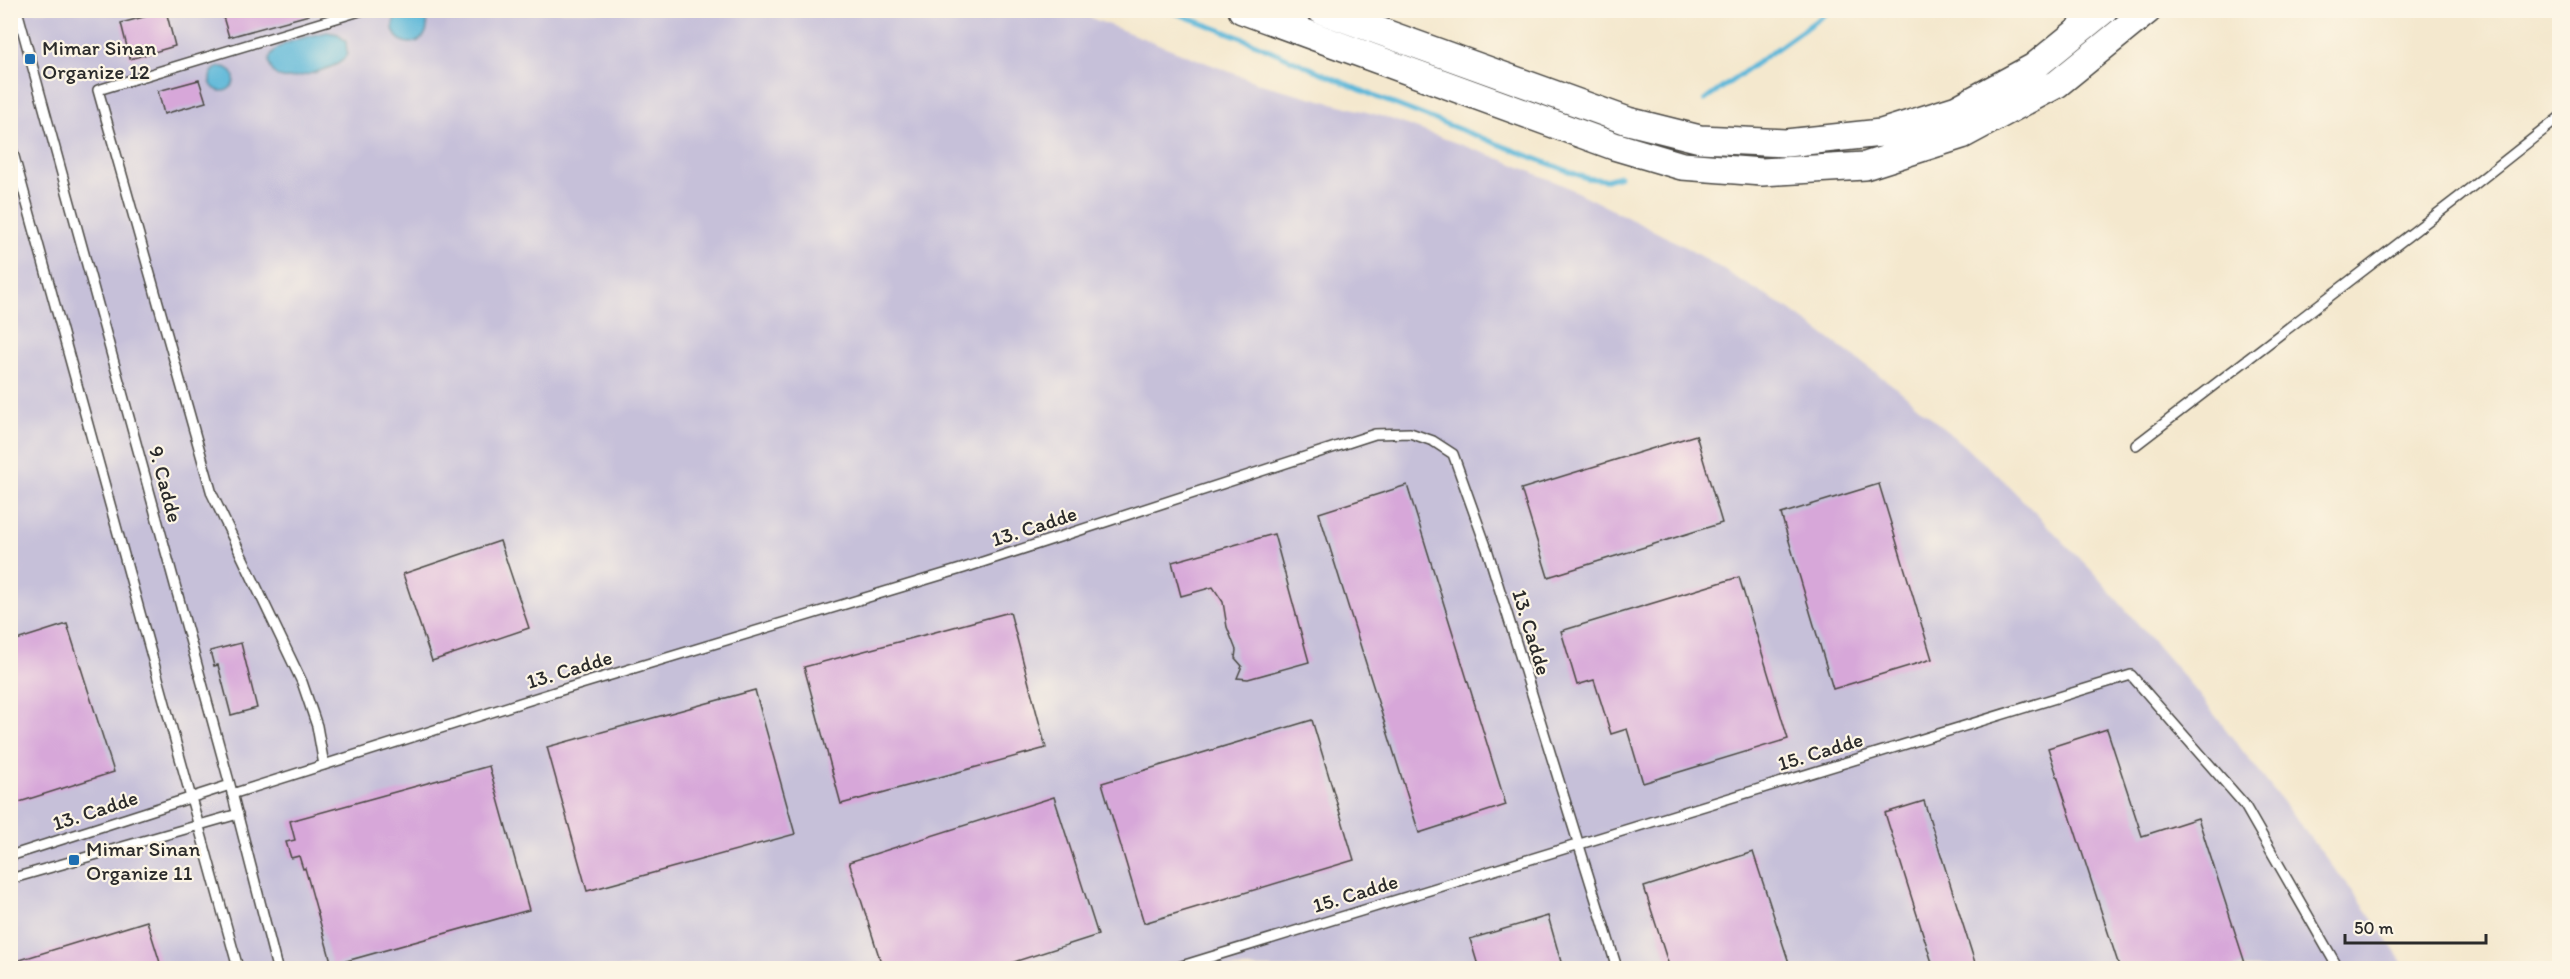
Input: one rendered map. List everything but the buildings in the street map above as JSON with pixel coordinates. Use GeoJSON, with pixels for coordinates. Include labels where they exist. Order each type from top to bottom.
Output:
{"type":"FeatureCollection","features":[{"type":"Feature","properties":{"kind":"street"},"geometry":{"type":"LineString","coordinates":[[1242,10],[1614,146],[1682,166],[1762,172],[1864,166],[1962,135],[2057,84],[2148,10]]}},
{"type":"Feature","properties":{"kind":"street"},"geometry":{"type":"LineString","coordinates":[[1321,10],[1628,121],[1700,139],[1786,143],[1881,133],[1958,109],[2034,67],[2104,10]]}},
{"type":"Feature","properties":{"kind":"lane","name":"9. Cadde"},"geometry":{"type":"LineString","coordinates":[[17,10],[238,814],[277,969]]}},
{"type":"Feature","properties":{"kind":"lane"},"geometry":{"type":"LineString","coordinates":[[324,765],[317,726],[302,682],[212,494],[98,90],[363,10]]}},
{"type":"Feature","properties":{"kind":"lane"},"geometry":{"type":"LineString","coordinates":[[2136,445],[2450,204],[2559,117]]}},
{"type":"Feature","properties":{"kind":"lane"},"geometry":{"type":"LineString","coordinates":[[10,142],[238,969]]}},
{"type":"Feature","properties":{"kind":"lane","name":"13. Cadde"},"geometry":{"type":"LineString","coordinates":[[10,856],[190,798],[324,765],[964,568],[1375,434],[1398,432],[1427,438],[1453,454],[1487,549],[1617,969]]}},
{"type":"Feature","properties":{"kind":"lane","name":"15. Cadde"},"geometry":{"type":"LineString","coordinates":[[1175,969],[1578,843],[2131,675],[2244,804],[2338,969]]}},
{"type":"Feature","properties":{"kind":"lane","name":"13. Cadde"},"geometry":{"type":"LineString","coordinates":[[10,879],[238,814]]}},
{"type":"Feature","properties":{"kind":"shaded area"},"geometry":{"type":"Polygon","coordinates":[[[10,11],[1073,11],[1261,84],[1385,117],[1506,161],[1565,186],[1680,244],[1790,310],[1898,389],[1999,476],[2093,572],[2196,691],[2365,908],[2406,968],[11,968],[10,11]]]}},
{"type":"Feature","properties":{"kind":"water"},"geometry":{"type":"Polygon","coordinates":[[[410,9],[422,14],[427,26],[422,38],[410,43],[398,38],[393,26],[398,14],[410,9]]]}},
{"type":"Feature","properties":{"kind":"water"},"geometry":{"type":"Polygon","coordinates":[[[327,32],[338,34],[346,42],[347,54],[340,62],[319,71],[288,78],[279,77],[272,70],[270,58],[281,46],[300,38],[327,32]]]}},
{"type":"Feature","properties":{"kind":"water"},"geometry":{"type":"Polygon","coordinates":[[[222,67],[230,71],[234,79],[230,87],[222,91],[214,87],[210,79],[214,71],[222,67]]]}},
{"type":"Feature","properties":{"kind":"waterway"},"geometry":{"type":"LineString","coordinates":[[1167,10],[1242,38],[1381,99],[1586,178],[1606,180],[1620,176]]}},
{"type":"Feature","properties":{"kind":"waterway"},"geometry":{"type":"LineString","coordinates":[[1705,100],[1831,10]]}},
{"type":"Feature","properties":{"kind":"place","name":"Mimar Sinan Organize 12"},"geometry":{"type":"Point","coordinates":[30,59]}},
{"type":"Feature","properties":{"kind":"place","name":"Mimar Sinan Organize 11"},"geometry":{"type":"Point","coordinates":[74,860]}}]}
